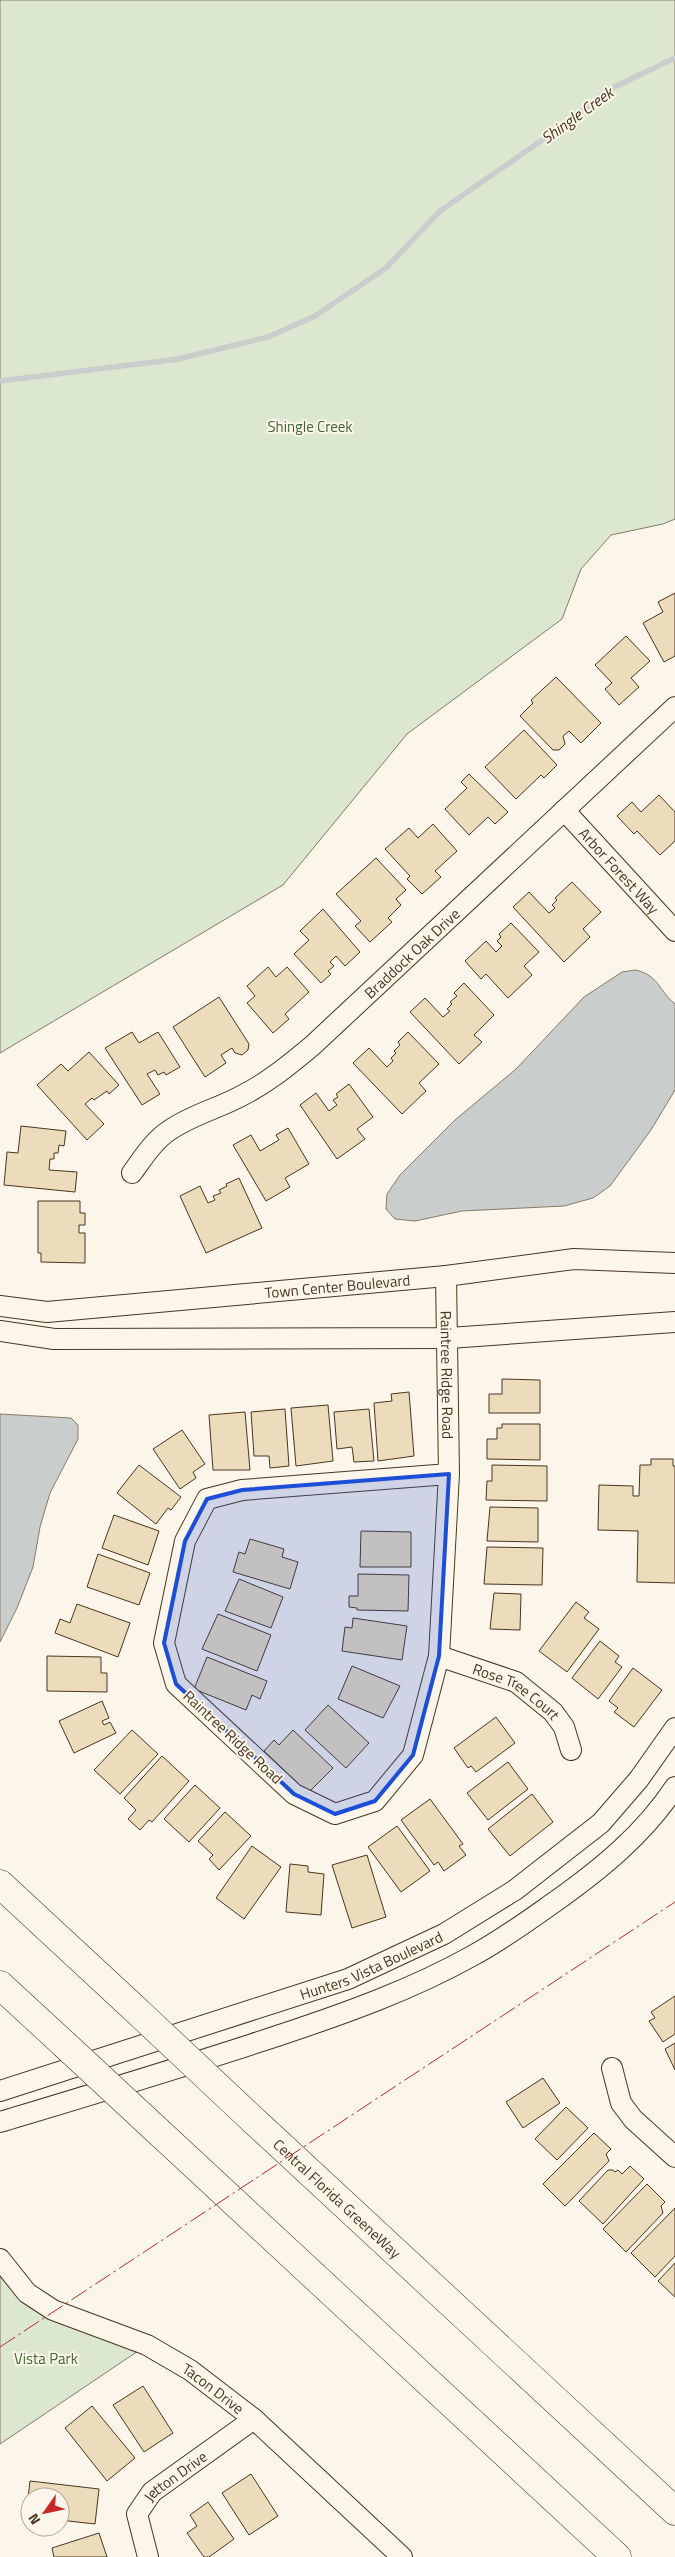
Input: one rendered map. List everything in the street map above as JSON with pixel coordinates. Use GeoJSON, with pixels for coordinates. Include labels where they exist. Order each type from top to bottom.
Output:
{"type":"FeatureCollection","features":[{"type":"Feature","properties":{"kind":"highway","name":"Central Florida GreeneWay"},"geometry":{"type":"LineString","coordinates":[[0,1884],[675,2511]]}},
{"type":"Feature","properties":{"kind":"highway"},"geometry":{"type":"LineString","coordinates":[[0,1985],[617,2557]]}},
{"type":"Feature","properties":{"kind":"street","name":"Braddock Oak Drive"},"geometry":{"type":"LineString","coordinates":[[132,1173],[153,1144],[169,1130],[193,1117],[242,1096],[276,1076],[305,1052],[675,707]]}},
{"type":"Feature","properties":{"kind":"street","name":"Arbor Forest Way"},"geometry":{"type":"LineString","coordinates":[[564,810],[675,931]]}},
{"type":"Feature","properties":{"kind":"street","name":"Town Center Boulevard"},"geometry":{"type":"LineString","coordinates":[[0,1306],[47,1312],[446,1276],[574,1259],[675,1262]]}},
{"type":"Feature","properties":{"kind":"street","name":"Raintree Ridge Road"},"geometry":{"type":"LineString","coordinates":[[446,1276],[449,1474],[439,1656],[413,1754],[375,1801],[335,1814],[294,1794],[176,1684],[164,1643],[185,1541],[207,1499],[242,1490],[449,1474]]}},
{"type":"Feature","properties":{"kind":"street"},"geometry":{"type":"LineString","coordinates":[[0,1331],[54,1339],[448,1338],[675,1322]]}},
{"type":"Feature","properties":{"kind":"street","name":"Rose Tree Court"},"geometry":{"type":"LineString","coordinates":[[439,1656],[516,1682],[553,1712],[564,1727],[571,1750]]}},
{"type":"Feature","properties":{"kind":"street","name":"Hunters Vista Boulevard"},"geometry":{"type":"LineString","coordinates":[[0,2091],[348,1979],[444,1934],[515,1890],[601,1823],[639,1779],[675,1728]]}},
{"type":"Feature","properties":{"kind":"street"},"geometry":{"type":"LineString","coordinates":[[0,2122],[234,2050],[357,2009],[473,1956],[522,1925],[592,1876],[637,1835],[675,1787]]}},
{"type":"Feature","properties":{"kind":"street"},"geometry":{"type":"LineString","coordinates":[[612,2068],[621,2103],[633,2119],[675,2157]]}},
{"type":"Feature","properties":{"kind":"street","name":"Tacon Drive"},"geometry":{"type":"LineString","coordinates":[[0,2259],[27,2293],[53,2310],[147,2345],[190,2370],[254,2419],[402,2557]]}},
{"type":"Feature","properties":{"kind":"street","name":"Jetton Drive"},"geometry":{"type":"LineString","coordinates":[[148,2557],[138,2514],[152,2492],[254,2419]]}},
{"type":"Feature","properties":{"kind":"highlighted area"},"geometry":{"type":"Polygon","coordinates":[[[449,1474],[439,1656],[413,1755],[375,1801],[335,1814],[294,1794],[176,1684],[164,1643],[185,1541],[207,1499],[242,1490],[449,1474]]]}},
{"type":"Feature","properties":{"kind":"green space","name":"Shingle Creek"},"geometry":{"type":"Polygon","coordinates":[[[0,0],[675,0],[675,519],[663,524],[611,535],[581,569],[562,619],[407,734],[283,885],[0,1053],[0,0]]]}},
{"type":"Feature","properties":{"kind":"green space","name":"Vista Park"},"geometry":{"type":"Polygon","coordinates":[[[0,2259],[27,2293],[147,2345],[0,2444],[0,2259]]]}},
{"type":"Feature","properties":{"kind":"shaded area"},"geometry":{"type":"Polygon","coordinates":[[[635,970],[643,972],[654,979],[675,1004],[675,1090],[651,1130],[610,1186],[593,1198],[564,1206],[462,1211],[415,1221],[395,1219],[386,1209],[387,1194],[400,1175],[455,1120],[516,1069],[584,997],[622,972],[635,970]]]}},
{"type":"Feature","properties":{"kind":"shaded area"},"geometry":{"type":"Polygon","coordinates":[[[0,1414],[71,1418],[78,1425],[78,1439],[50,1493],[40,1527],[33,1567],[17,1608],[0,1642],[0,1414]]]}},
{"type":"Feature","properties":{"kind":"building"},"geometry":{"type":"Polygon","coordinates":[[[675,593],[675,656],[664,662],[643,623],[663,612],[658,602],[675,593]]]}},
{"type":"Feature","properties":{"kind":"building"},"geometry":{"type":"Polygon","coordinates":[[[626,636],[650,661],[631,678],[639,687],[619,705],[605,689],[612,683],[595,665],[626,636]]]}},
{"type":"Feature","properties":{"kind":"building"},"geometry":{"type":"Polygon","coordinates":[[[556,677],[601,723],[581,743],[569,731],[563,736],[565,744],[559,750],[553,750],[520,716],[533,703],[531,700],[556,677]]]}},
{"type":"Feature","properties":{"kind":"building"},"geometry":{"type":"Polygon","coordinates":[[[524,730],[557,765],[544,778],[541,775],[516,799],[485,767],[524,730]]]}},
{"type":"Feature","properties":{"kind":"building"},"geometry":{"type":"Polygon","coordinates":[[[469,774],[508,812],[495,824],[488,817],[469,835],[445,809],[467,788],[461,782],[469,774]]]}},
{"type":"Feature","properties":{"kind":"building"},"geometry":{"type":"Polygon","coordinates":[[[659,795],[675,812],[675,841],[660,855],[637,831],[634,834],[617,816],[632,802],[641,812],[659,795]]]}},
{"type":"Feature","properties":{"kind":"building"},"geometry":{"type":"Polygon","coordinates":[[[433,824],[457,851],[435,871],[441,877],[422,894],[407,879],[410,876],[385,849],[409,828],[418,838],[433,824]]]}},
{"type":"Feature","properties":{"kind":"building"},"geometry":{"type":"Polygon","coordinates":[[[376,858],[406,890],[396,899],[401,905],[388,918],[392,922],[370,942],[355,926],[361,921],[336,894],[376,858]]]}},
{"type":"Feature","properties":{"kind":"building"},"geometry":{"type":"Polygon","coordinates":[[[572,882],[601,912],[583,929],[590,937],[564,962],[513,907],[529,892],[549,913],[555,908],[552,905],[557,900],[555,898],[572,882]]]}},
{"type":"Feature","properties":{"kind":"building"},"geometry":{"type":"Polygon","coordinates":[[[323,909],[360,952],[345,966],[336,956],[330,962],[334,966],[328,971],[331,974],[321,983],[294,954],[309,940],[300,931],[323,909]]]}},
{"type":"Feature","properties":{"kind":"building"},"geometry":{"type":"Polygon","coordinates":[[[511,923],[539,952],[524,966],[532,975],[508,998],[486,974],[481,979],[465,961],[486,941],[496,952],[502,946],[497,941],[501,937],[499,934],[511,923]]]}},
{"type":"Feature","properties":{"kind":"building"},"geometry":{"type":"Polygon","coordinates":[[[268,967],[276,977],[287,967],[309,992],[285,1014],[289,1019],[273,1033],[247,1003],[255,996],[247,986],[268,967]]]}},
{"type":"Feature","properties":{"kind":"building"},"geometry":{"type":"Polygon","coordinates":[[[464,983],[494,1015],[474,1035],[482,1042],[459,1064],[410,1012],[425,998],[443,1017],[450,1011],[447,1009],[452,1004],[450,1002],[457,996],[454,993],[464,983]]]}},
{"type":"Feature","properties":{"kind":"building"},"geometry":{"type":"Polygon","coordinates":[[[219,997],[249,1044],[248,1050],[242,1055],[235,1053],[232,1048],[221,1055],[226,1063],[205,1077],[173,1027],[219,997]]]}},
{"type":"Feature","properties":{"kind":"building"},"geometry":{"type":"Polygon","coordinates":[[[132,1032],[139,1043],[158,1032],[180,1067],[166,1075],[164,1072],[158,1075],[155,1070],[147,1074],[160,1094],[142,1105],[105,1048],[132,1032]]]}},
{"type":"Feature","properties":{"kind":"building"},"geometry":{"type":"Polygon","coordinates":[[[408,1032],[439,1064],[419,1083],[426,1091],[402,1114],[353,1063],[369,1048],[387,1067],[393,1061],[391,1058],[396,1053],[394,1051],[400,1045],[398,1042],[408,1032]]]}},
{"type":"Feature","properties":{"kind":"building"},"geometry":{"type":"Polygon","coordinates":[[[89,1052],[119,1085],[109,1094],[107,1091],[94,1100],[92,1098],[85,1104],[104,1124],[87,1140],[37,1085],[61,1064],[68,1071],[89,1052]]]}},
{"type":"Feature","properties":{"kind":"building"},"geometry":{"type":"Polygon","coordinates":[[[349,1084],[373,1117],[357,1129],[365,1139],[337,1159],[300,1105],[316,1093],[329,1111],[337,1105],[333,1100],[338,1097],[336,1094],[349,1084]]]}},
{"type":"Feature","properties":{"kind":"building"},"geometry":{"type":"Polygon","coordinates":[[[21,1126],[66,1131],[64,1146],[59,1145],[58,1153],[54,1153],[54,1159],[50,1159],[49,1170],[77,1172],[75,1192],[4,1185],[7,1152],[18,1153],[21,1126]]]}},
{"type":"Feature","properties":{"kind":"building"},"geometry":{"type":"Polygon","coordinates":[[[288,1128],[309,1164],[285,1178],[290,1187],[266,1201],[233,1145],[251,1135],[260,1151],[279,1140],[276,1135],[288,1128]]]}},
{"type":"Feature","properties":{"kind":"building"},"geometry":{"type":"Polygon","coordinates":[[[239,1178],[262,1228],[206,1253],[180,1196],[200,1186],[208,1203],[215,1200],[213,1196],[221,1193],[219,1190],[227,1186],[226,1184],[239,1178]]]}},
{"type":"Feature","properties":{"kind":"building"},"geometry":{"type":"Polygon","coordinates":[[[38,1201],[80,1201],[80,1213],[85,1213],[85,1225],[79,1225],[79,1233],[85,1233],[85,1263],[41,1262],[41,1253],[38,1253],[38,1201]]]}},
{"type":"Feature","properties":{"kind":"building"},"geometry":{"type":"Polygon","coordinates":[[[502,1379],[540,1380],[540,1413],[489,1413],[489,1394],[502,1394],[502,1379]]]}},
{"type":"Feature","properties":{"kind":"building"},"geometry":{"type":"Polygon","coordinates":[[[409,1392],[414,1456],[378,1461],[374,1403],[392,1401],[391,1394],[409,1392]]]}},
{"type":"Feature","properties":{"kind":"building"},"geometry":{"type":"Polygon","coordinates":[[[328,1405],[333,1461],[296,1466],[291,1408],[328,1405]]]}},
{"type":"Feature","properties":{"kind":"building"},"geometry":{"type":"Polygon","coordinates":[[[285,1409],[289,1466],[270,1468],[269,1456],[254,1456],[251,1412],[285,1409]]]}},
{"type":"Feature","properties":{"kind":"building"},"geometry":{"type":"Polygon","coordinates":[[[369,1409],[374,1461],[354,1462],[352,1447],[337,1449],[334,1412],[369,1409]]]}},
{"type":"Feature","properties":{"kind":"building"},"geometry":{"type":"Polygon","coordinates":[[[245,1412],[250,1470],[213,1470],[209,1415],[245,1412]]]}},
{"type":"Feature","properties":{"kind":"building"},"geometry":{"type":"Polygon","coordinates":[[[502,1424],[540,1424],[540,1460],[487,1459],[487,1439],[497,1439],[497,1428],[502,1428],[502,1424]]]}},
{"type":"Feature","properties":{"kind":"building"},"geometry":{"type":"Polygon","coordinates":[[[182,1430],[205,1464],[193,1472],[196,1478],[180,1489],[153,1449],[182,1430]]]}},
{"type":"Feature","properties":{"kind":"building"},"geometry":{"type":"Polygon","coordinates":[[[651,1459],[673,1459],[673,1466],[675,1466],[675,1583],[637,1582],[638,1531],[598,1530],[599,1485],[633,1486],[633,1496],[639,1496],[640,1465],[651,1465],[651,1459]]]}},
{"type":"Feature","properties":{"kind":"building"},"geometry":{"type":"Polygon","coordinates":[[[139,1465],[181,1497],[171,1510],[168,1508],[156,1524],[117,1493],[139,1465]]]}},
{"type":"Feature","properties":{"kind":"building"},"geometry":{"type":"Polygon","coordinates":[[[492,1465],[547,1466],[547,1501],[486,1500],[487,1481],[492,1481],[492,1465]]]}},
{"type":"Feature","properties":{"kind":"building"},"geometry":{"type":"Polygon","coordinates":[[[490,1507],[538,1508],[538,1542],[487,1541],[490,1507]]]}},
{"type":"Feature","properties":{"kind":"building"},"geometry":{"type":"Polygon","coordinates":[[[114,1515],[159,1531],[148,1565],[102,1548],[114,1515]]]}},
{"type":"Feature","properties":{"kind":"building"},"geometry":{"type":"Polygon","coordinates":[[[361,1531],[411,1532],[411,1567],[360,1567],[361,1531]]]}},
{"type":"Feature","properties":{"kind":"building"},"geometry":{"type":"Polygon","coordinates":[[[250,1539],[284,1549],[282,1557],[298,1562],[290,1589],[233,1572],[239,1552],[245,1554],[250,1539]]]}},
{"type":"Feature","properties":{"kind":"building"},"geometry":{"type":"Polygon","coordinates":[[[487,1547],[543,1548],[542,1585],[484,1584],[487,1547]]]}},
{"type":"Feature","properties":{"kind":"building"},"geometry":{"type":"Polygon","coordinates":[[[98,1554],[150,1573],[139,1605],[87,1587],[98,1554]]]}},
{"type":"Feature","properties":{"kind":"building"},"geometry":{"type":"Polygon","coordinates":[[[358,1574],[409,1575],[408,1611],[357,1610],[357,1608],[349,1607],[349,1596],[358,1596],[358,1574]]]}},
{"type":"Feature","properties":{"kind":"building"},"geometry":{"type":"Polygon","coordinates":[[[239,1579],[283,1597],[271,1628],[225,1611],[239,1579]]]}},
{"type":"Feature","properties":{"kind":"building"},"geometry":{"type":"Polygon","coordinates":[[[494,1593],[521,1594],[520,1630],[490,1629],[494,1593]]]}},
{"type":"Feature","properties":{"kind":"building"},"geometry":{"type":"Polygon","coordinates":[[[576,1602],[589,1612],[584,1618],[599,1629],[567,1672],[539,1651],[576,1602]]]}},
{"type":"Feature","properties":{"kind":"building"},"geometry":{"type":"Polygon","coordinates":[[[77,1604],[130,1623],[118,1657],[55,1633],[60,1619],[70,1623],[77,1604]]]}},
{"type":"Feature","properties":{"kind":"building"},"geometry":{"type":"Polygon","coordinates":[[[218,1614],[271,1635],[257,1671],[202,1649],[218,1614]]]}},
{"type":"Feature","properties":{"kind":"building"},"geometry":{"type":"Polygon","coordinates":[[[353,1618],[407,1626],[402,1660],[342,1651],[345,1627],[352,1628],[353,1618]]]}},
{"type":"Feature","properties":{"kind":"building"},"geometry":{"type":"Polygon","coordinates":[[[600,1641],[619,1656],[615,1662],[622,1667],[598,1699],[572,1678],[600,1641]]]}},
{"type":"Feature","properties":{"kind":"building"},"geometry":{"type":"Polygon","coordinates":[[[47,1656],[101,1657],[101,1673],[107,1673],[107,1692],[47,1691],[47,1656]]]}},
{"type":"Feature","properties":{"kind":"building"},"geometry":{"type":"Polygon","coordinates":[[[207,1657],[267,1681],[260,1699],[252,1695],[246,1710],[194,1689],[207,1657]]]}},
{"type":"Feature","properties":{"kind":"building"},"geometry":{"type":"Polygon","coordinates":[[[352,1666],[400,1686],[383,1718],[338,1699],[352,1666]]]}},
{"type":"Feature","properties":{"kind":"building"},"geometry":{"type":"Polygon","coordinates":[[[633,1668],[662,1690],[634,1727],[614,1712],[618,1708],[609,1701],[633,1668]]]}},
{"type":"Feature","properties":{"kind":"building"},"geometry":{"type":"Polygon","coordinates":[[[102,1701],[109,1718],[102,1721],[104,1725],[110,1722],[116,1733],[74,1753],[59,1721],[102,1701]]]}},
{"type":"Feature","properties":{"kind":"building"},"geometry":{"type":"Polygon","coordinates":[[[328,1705],[369,1743],[346,1768],[305,1730],[328,1705]]]}},
{"type":"Feature","properties":{"kind":"building"},"geometry":{"type":"Polygon","coordinates":[[[496,1717],[515,1743],[476,1772],[471,1766],[468,1768],[454,1748],[496,1717]]]}},
{"type":"Feature","properties":{"kind":"building"},"geometry":{"type":"Polygon","coordinates":[[[132,1730],[158,1754],[120,1794],[94,1770],[132,1730]]]}},
{"type":"Feature","properties":{"kind":"building"},"geometry":{"type":"Polygon","coordinates":[[[293,1730],[333,1768],[308,1793],[264,1751],[274,1740],[279,1745],[293,1730]]]}},
{"type":"Feature","properties":{"kind":"building"},"geometry":{"type":"Polygon","coordinates":[[[162,1756],[189,1781],[152,1822],[149,1820],[140,1830],[128,1819],[136,1810],[124,1798],[162,1756]]]}},
{"type":"Feature","properties":{"kind":"building"},"geometry":{"type":"Polygon","coordinates":[[[508,1762],[528,1789],[488,1820],[467,1793],[508,1762]]]}},
{"type":"Feature","properties":{"kind":"building"},"geometry":{"type":"Polygon","coordinates":[[[195,1785],[220,1808],[189,1842],[164,1819],[195,1785]]]}},
{"type":"Feature","properties":{"kind":"building"},"geometry":{"type":"Polygon","coordinates":[[[532,1794],[553,1822],[510,1856],[488,1829],[532,1794]]]}},
{"type":"Feature","properties":{"kind":"building"},"geometry":{"type":"Polygon","coordinates":[[[430,1799],[463,1844],[459,1846],[466,1855],[444,1871],[438,1862],[434,1865],[401,1820],[430,1799]]]}},
{"type":"Feature","properties":{"kind":"building"},"geometry":{"type":"Polygon","coordinates":[[[225,1812],[251,1836],[219,1870],[209,1859],[213,1855],[198,1841],[225,1812]]]}},
{"type":"Feature","properties":{"kind":"building"},"geometry":{"type":"Polygon","coordinates":[[[397,1826],[430,1871],[401,1892],[368,1847],[397,1826]]]}},
{"type":"Feature","properties":{"kind":"building"},"geometry":{"type":"Polygon","coordinates":[[[252,1846],[281,1867],[244,1919],[216,1898],[252,1846]]]}},
{"type":"Feature","properties":{"kind":"building"},"geometry":{"type":"Polygon","coordinates":[[[367,1855],[386,1917],[352,1928],[332,1865],[367,1855]]]}},
{"type":"Feature","properties":{"kind":"building"},"geometry":{"type":"Polygon","coordinates":[[[290,1864],[308,1866],[308,1872],[324,1874],[321,1915],[286,1912],[290,1864]]]}},
{"type":"Feature","properties":{"kind":"building"},"geometry":{"type":"Polygon","coordinates":[[[675,1996],[675,2034],[663,2042],[649,2021],[655,2018],[651,2012],[675,1996]]]}},
{"type":"Feature","properties":{"kind":"building"},"geometry":{"type":"Polygon","coordinates":[[[675,2043],[675,2070],[665,2049],[675,2043]]]}},
{"type":"Feature","properties":{"kind":"building"},"geometry":{"type":"Polygon","coordinates":[[[543,2078],[560,2103],[523,2128],[506,2102],[543,2078]]]}},
{"type":"Feature","properties":{"kind":"building"},"geometry":{"type":"Polygon","coordinates":[[[566,2107],[588,2128],[557,2160],[535,2139],[566,2107]]]}},
{"type":"Feature","properties":{"kind":"building"},"geometry":{"type":"Polygon","coordinates":[[[594,2133],[611,2149],[606,2154],[609,2161],[565,2206],[543,2184],[594,2133]]]}},
{"type":"Feature","properties":{"kind":"building"},"geometry":{"type":"Polygon","coordinates":[[[630,2166],[644,2179],[603,2224],[579,2201],[608,2170],[615,2172],[618,2170],[622,2174],[630,2166]]]}},
{"type":"Feature","properties":{"kind":"building"},"geometry":{"type":"Polygon","coordinates":[[[647,2184],[665,2202],[661,2206],[663,2213],[626,2252],[603,2229],[647,2184]]]}},
{"type":"Feature","properties":{"kind":"building"},"geometry":{"type":"Polygon","coordinates":[[[675,2208],[675,2256],[655,2277],[631,2253],[675,2208]]]}},
{"type":"Feature","properties":{"kind":"building"},"geometry":{"type":"Polygon","coordinates":[[[675,2263],[675,2297],[658,2281],[675,2263]]]}},
{"type":"Feature","properties":{"kind":"building"},"geometry":{"type":"Polygon","coordinates":[[[143,2386],[173,2433],[144,2452],[113,2405],[143,2386]]]}},
{"type":"Feature","properties":{"kind":"building"},"geometry":{"type":"Polygon","coordinates":[[[92,2406],[135,2458],[107,2481],[65,2428],[92,2406]]]}},
{"type":"Feature","properties":{"kind":"building"},"geometry":{"type":"Polygon","coordinates":[[[251,2474],[278,2516],[249,2535],[222,2493],[251,2474]]]}},
{"type":"Feature","properties":{"kind":"building"},"geometry":{"type":"Polygon","coordinates":[[[30,2481],[99,2489],[95,2524],[70,2521],[70,2487],[29,2487],[30,2481]]]}},
{"type":"Feature","properties":{"kind":"building"},"geometry":{"type":"Polygon","coordinates":[[[208,2502],[234,2539],[209,2557],[204,2557],[187,2533],[197,2526],[190,2515],[208,2502]]]}},
{"type":"Feature","properties":{"kind":"building"},"geometry":{"type":"Polygon","coordinates":[[[99,2533],[107,2557],[54,2557],[52,2548],[99,2533]]]}},
{"type":"Feature","properties":{"kind":"waterway","name":"Shingle Creek"},"geometry":{"type":"LineString","coordinates":[[0,381],[178,359],[268,337],[315,316],[386,268],[440,211],[574,118],[606,91],[675,58]]}},
{"type":"Feature","properties":{"kind":"power"},"geometry":{"type":"LineString","coordinates":[[0,2347],[675,1902]]}}]}
